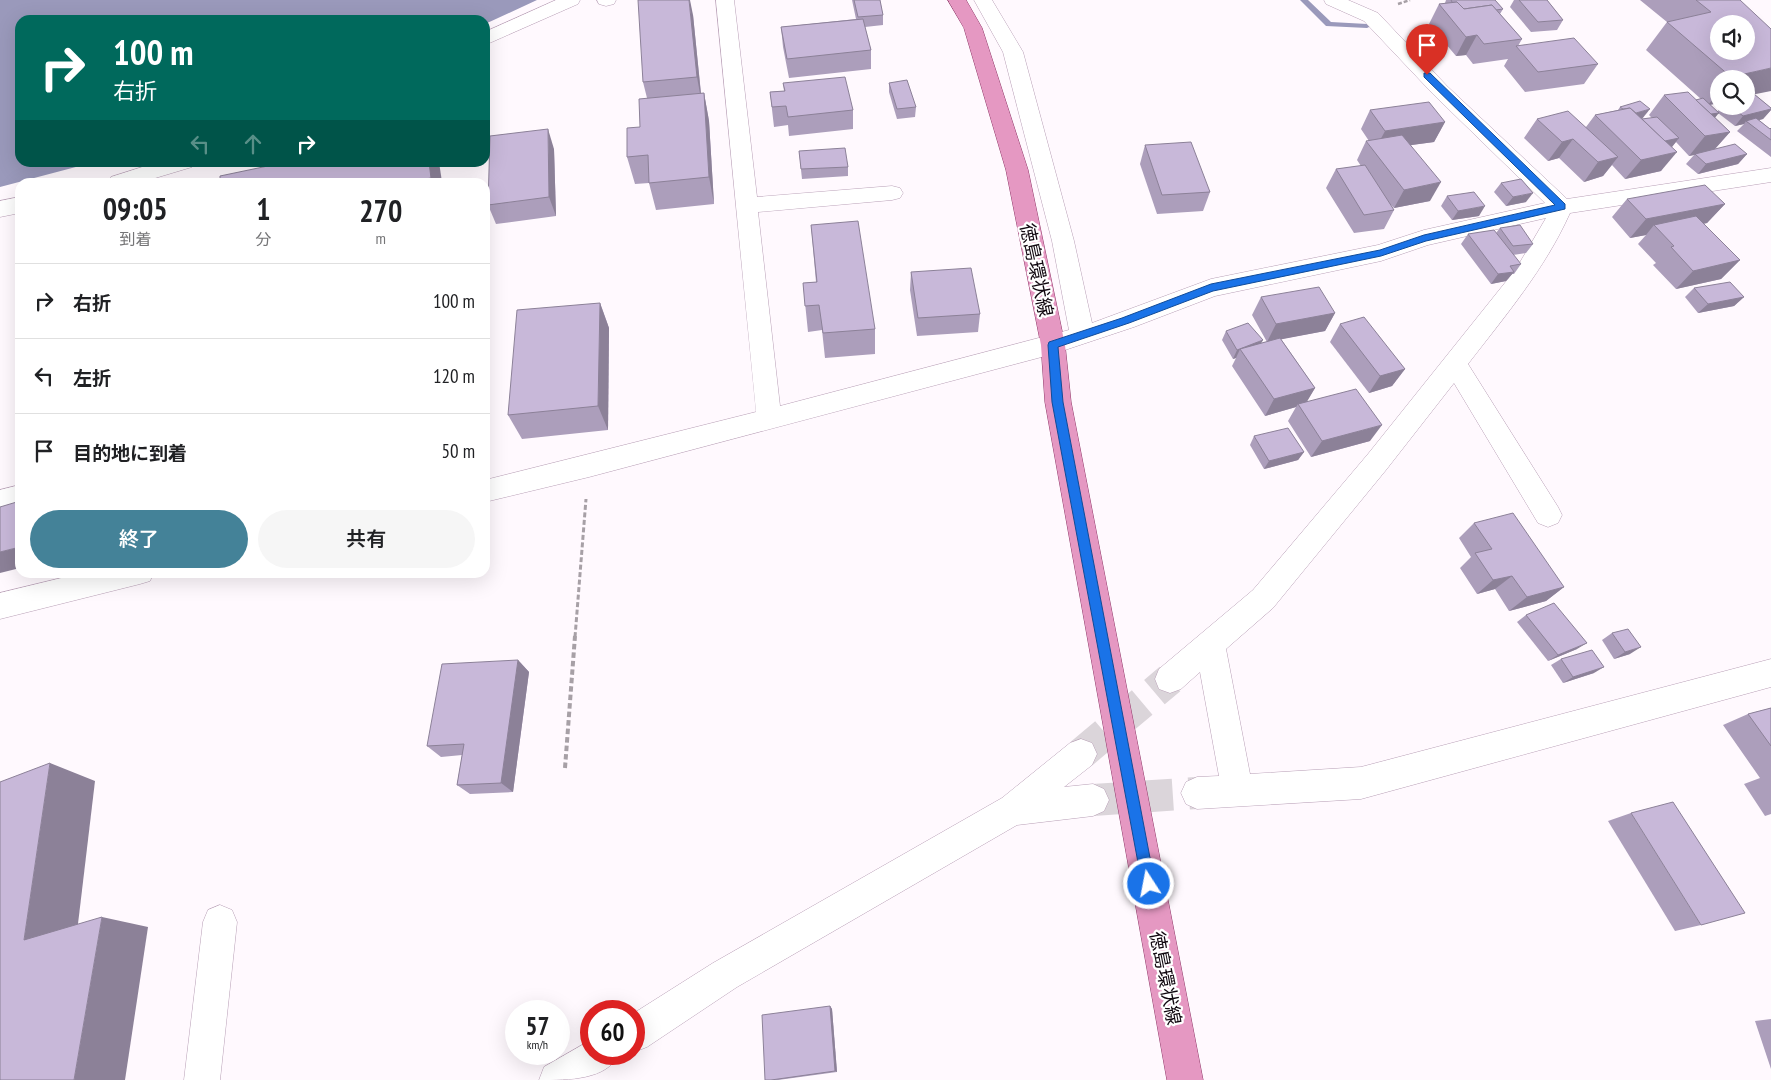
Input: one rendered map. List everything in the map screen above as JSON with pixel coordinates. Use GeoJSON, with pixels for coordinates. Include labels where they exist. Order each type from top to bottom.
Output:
{"type":"FeatureCollection","features":[{"type":"Feature","properties":{"kind":"main road","name":"徳島環状線"},"geometry":{"type":"LineString","coordinates":[[957,0],[973,28],[1017,170],[1053,345],[1058,402],[1185,1080]]}},
{"type":"Feature","properties":{"kind":"street"},"geometry":{"type":"LineString","coordinates":[[490,37],[571,0]]}},
{"type":"Feature","properties":{"kind":"street"},"geometry":{"type":"LineString","coordinates":[[726,0],[769,419]]}},
{"type":"Feature","properties":{"kind":"street"},"geometry":{"type":"LineString","coordinates":[[983,0],[1013,52],[1063,241],[1082,335]]}},
{"type":"Feature","properties":{"kind":"street"},"geometry":{"type":"LineString","coordinates":[[1333,0],[1371,17],[1440,90],[1562,206]]}},
{"type":"Feature","properties":{"kind":"street"},"geometry":{"type":"LineString","coordinates":[[132,178],[168,167]]}},
{"type":"Feature","properties":{"kind":"street"},"geometry":{"type":"LineString","coordinates":[[490,489],[589,466],[1053,345],[1211,288],[1381,253],[1424,238],[1562,206],[1771,175]]}},
{"type":"Feature","properties":{"kind":"street"},"geometry":{"type":"LineString","coordinates":[[746,205],[892,193]]}},
{"type":"Feature","properties":{"kind":"street"},"geometry":{"type":"LineString","coordinates":[[0,209],[15,206]]}},
{"type":"Feature","properties":{"kind":"street"},"geometry":{"type":"LineString","coordinates":[[1170,679],[1263,599],[1377,462],[1524,275],[1549,235],[1562,206]]}},
{"type":"Feature","properties":{"kind":"street"},"geometry":{"type":"LineString","coordinates":[[1455,364],[1548,515]]}},
{"type":"Feature","properties":{"kind":"street"},"geometry":{"type":"LineString","coordinates":[[0,501],[15,497]]}},
{"type":"Feature","properties":{"kind":"street"},"geometry":{"type":"LineString","coordinates":[[0,606],[115,578]]}},
{"type":"Feature","properties":{"kind":"street"},"geometry":{"type":"LineString","coordinates":[[1210,644],[1238,791]]}},
{"type":"Feature","properties":{"kind":"street"},"geometry":{"type":"LineString","coordinates":[[1197,793],[1360,782],[1771,674]]}},
{"type":"Feature","properties":{"kind":"street"},"geometry":{"type":"LineString","coordinates":[[645,1027],[725,975],[1013,809],[1081,754]]}},
{"type":"Feature","properties":{"kind":"street"},"geometry":{"type":"LineString","coordinates":[[1013,809],[1093,800]]}},
{"type":"Feature","properties":{"kind":"street"},"geometry":{"type":"LineString","coordinates":[[202,1080],[220,922]]}},
{"type":"Feature","properties":{"kind":"street"},"geometry":{"type":"LineString","coordinates":[[557,1080],[582,1065]]}},
{"type":"Feature","properties":{"kind":"path"},"geometry":{"type":"LineString","coordinates":[[565,768],[589,466]]}},
{"type":"Feature","properties":{"kind":"water"},"geometry":{"type":"Polygon","coordinates":[[[0,0],[537,0],[490,22],[490,15],[15,15],[15,167],[76,167],[34,178],[15,178],[15,183],[0,187],[0,0]]]}},
{"type":"Feature","properties":{"kind":"building"},"geometry":{"type":"Polygon","coordinates":[[[638,0],[689,0],[697,77],[643,82],[638,0]]]}},
{"type":"Feature","properties":{"kind":"building"},"geometry":{"type":"Polygon","coordinates":[[[854,0],[880,0],[883,15],[858,17],[854,0]]]}},
{"type":"Feature","properties":{"kind":"building"},"geometry":{"type":"Polygon","coordinates":[[[1451,0],[1495,0],[1503,9],[1496,10],[1492,5],[1464,9],[1457,2],[1452,2],[1451,0]]]}},
{"type":"Feature","properties":{"kind":"building"},"geometry":{"type":"Polygon","coordinates":[[[1519,0],[1547,0],[1563,20],[1538,22],[1519,0]]]}},
{"type":"Feature","properties":{"kind":"building"},"geometry":{"type":"Polygon","coordinates":[[[1696,0],[1740,0],[1771,29],[1771,68],[1755,72],[1755,70],[1723,70],[1711,60],[1755,60],[1755,15],[1710,15],[1710,59],[1667,22],[1711,12],[1696,0]]]}},
{"type":"Feature","properties":{"kind":"building"},"geometry":{"type":"Polygon","coordinates":[[[1457,2],[1464,9],[1492,5],[1522,39],[1484,44],[1477,35],[1466,37],[1439,4],[1457,2]]]}},
{"type":"Feature","properties":{"kind":"building"},"geometry":{"type":"Polygon","coordinates":[[[863,19],[871,50],[787,59],[781,27],[863,19]]]}},
{"type":"Feature","properties":{"kind":"building"},"geometry":{"type":"Polygon","coordinates":[[[1574,38],[1598,64],[1538,72],[1516,46],[1574,38]]]}},
{"type":"Feature","properties":{"kind":"building"},"geometry":{"type":"Polygon","coordinates":[[[845,77],[853,110],[788,117],[786,106],[772,107],[770,92],[785,91],[783,83],[845,77]]]}},
{"type":"Feature","properties":{"kind":"building"},"geometry":{"type":"Polygon","coordinates":[[[907,80],[916,107],[897,109],[889,83],[907,80]]]}},
{"type":"Feature","properties":{"kind":"building"},"geometry":{"type":"Polygon","coordinates":[[[1688,92],[1730,132],[1705,136],[1664,95],[1688,92]]]}},
{"type":"Feature","properties":{"kind":"building"},"geometry":{"type":"Polygon","coordinates":[[[704,93],[709,177],[649,183],[648,155],[627,157],[627,128],[640,127],[639,99],[704,93]]]}},
{"type":"Feature","properties":{"kind":"building"},"geometry":{"type":"Polygon","coordinates":[[[1755,95],[1771,108],[1755,113],[1755,95]]]}},
{"type":"Feature","properties":{"kind":"building"},"geometry":{"type":"Polygon","coordinates":[[[1703,98],[1710,105],[1710,113],[1696,100],[1703,98]]]}},
{"type":"Feature","properties":{"kind":"building"},"geometry":{"type":"Polygon","coordinates":[[[1640,101],[1650,109],[1636,113],[1630,108],[1623,109],[1620,107],[1640,101]]]}},
{"type":"Feature","properties":{"kind":"building"},"geometry":{"type":"Polygon","coordinates":[[[1429,102],[1445,122],[1385,131],[1370,110],[1429,102]]]}},
{"type":"Feature","properties":{"kind":"building"},"geometry":{"type":"Polygon","coordinates":[[[1630,108],[1677,152],[1641,160],[1595,115],[1630,108]]]}},
{"type":"Feature","properties":{"kind":"building"},"geometry":{"type":"Polygon","coordinates":[[[1568,111],[1618,157],[1598,162],[1573,139],[1562,142],[1537,119],[1568,111]]]}},
{"type":"Feature","properties":{"kind":"building"},"geometry":{"type":"Polygon","coordinates":[[[1657,117],[1679,138],[1665,141],[1642,119],[1657,117]]]}},
{"type":"Feature","properties":{"kind":"building"},"geometry":{"type":"Polygon","coordinates":[[[1756,118],[1771,128],[1771,140],[1746,121],[1756,118]]]}},
{"type":"Feature","properties":{"kind":"building"},"geometry":{"type":"Polygon","coordinates":[[[548,129],[549,197],[490,205],[490,136],[548,129]]]}},
{"type":"Feature","properties":{"kind":"building"},"geometry":{"type":"Polygon","coordinates":[[[1402,135],[1441,182],[1404,190],[1366,141],[1402,135]]]}},
{"type":"Feature","properties":{"kind":"building"},"geometry":{"type":"Polygon","coordinates":[[[1191,142],[1210,192],[1162,195],[1145,145],[1191,142]]]}},
{"type":"Feature","properties":{"kind":"building"},"geometry":{"type":"Polygon","coordinates":[[[1735,144],[1747,154],[1706,164],[1695,154],[1735,144]]]}},
{"type":"Feature","properties":{"kind":"building"},"geometry":{"type":"Polygon","coordinates":[[[845,148],[848,167],[801,169],[799,151],[845,148]]]}},
{"type":"Feature","properties":{"kind":"building"},"geometry":{"type":"Polygon","coordinates":[[[1365,165],[1394,210],[1364,215],[1336,169],[1365,165]]]}},
{"type":"Feature","properties":{"kind":"building"},"geometry":{"type":"Polygon","coordinates":[[[263,167],[430,167],[431,178],[220,178],[220,176],[263,167]]]}},
{"type":"Feature","properties":{"kind":"building"},"geometry":{"type":"Polygon","coordinates":[[[1521,179],[1533,193],[1513,197],[1501,183],[1521,179]]]}},
{"type":"Feature","properties":{"kind":"building"},"geometry":{"type":"Polygon","coordinates":[[[1705,185],[1725,204],[1646,219],[1627,199],[1705,185]]]}},
{"type":"Feature","properties":{"kind":"building"},"geometry":{"type":"Polygon","coordinates":[[[1474,192],[1485,206],[1458,211],[1447,196],[1474,192]]]}},
{"type":"Feature","properties":{"kind":"building"},"geometry":{"type":"Polygon","coordinates":[[[1696,216],[1740,260],[1693,271],[1671,247],[1674,246],[1654,225],[1696,216]]]}},
{"type":"Feature","properties":{"kind":"building"},"geometry":{"type":"Polygon","coordinates":[[[858,221],[875,329],[823,333],[819,305],[805,306],[803,283],[817,282],[811,225],[858,221]]]}},
{"type":"Feature","properties":{"kind":"building"},"geometry":{"type":"Polygon","coordinates":[[[1520,225],[1533,244],[1513,246],[1500,228],[1520,225]]]}},
{"type":"Feature","properties":{"kind":"building"},"geometry":{"type":"Polygon","coordinates":[[[1494,230],[1521,264],[1510,266],[1514,272],[1498,274],[1468,234],[1494,230]]]}},
{"type":"Feature","properties":{"kind":"building"},"geometry":{"type":"Polygon","coordinates":[[[971,268],[980,314],[918,318],[911,272],[971,268]]]}},
{"type":"Feature","properties":{"kind":"building"},"geometry":{"type":"Polygon","coordinates":[[[1730,282],[1744,297],[1708,304],[1694,288],[1730,282]]]}},
{"type":"Feature","properties":{"kind":"building"},"geometry":{"type":"Polygon","coordinates":[[[1319,287],[1335,313],[1276,324],[1261,297],[1319,287]]]}},
{"type":"Feature","properties":{"kind":"building"},"geometry":{"type":"Polygon","coordinates":[[[600,303],[598,406],[508,415],[517,310],[600,303]]]}},
{"type":"Feature","properties":{"kind":"building"},"geometry":{"type":"Polygon","coordinates":[[[1364,317],[1405,369],[1380,376],[1340,324],[1364,317]]]}},
{"type":"Feature","properties":{"kind":"building"},"geometry":{"type":"Polygon","coordinates":[[[1248,323],[1263,340],[1237,350],[1226,331],[1248,323]]]}},
{"type":"Feature","properties":{"kind":"building"},"geometry":{"type":"Polygon","coordinates":[[[1280,338],[1315,388],[1274,399],[1240,349],[1280,338]]]}},
{"type":"Feature","properties":{"kind":"building"},"geometry":{"type":"Polygon","coordinates":[[[1356,389],[1382,425],[1322,441],[1298,404],[1356,389]]]}},
{"type":"Feature","properties":{"kind":"building"},"geometry":{"type":"Polygon","coordinates":[[[1288,428],[1304,452],[1269,461],[1254,436],[1288,428]]]}},
{"type":"Feature","properties":{"kind":"building"},"geometry":{"type":"Polygon","coordinates":[[[15,502],[15,548],[0,552],[0,507],[15,502]]]}},
{"type":"Feature","properties":{"kind":"building"},"geometry":{"type":"Polygon","coordinates":[[[1513,513],[1564,587],[1527,597],[1512,576],[1493,580],[1475,553],[1492,549],[1474,523],[1513,513]]]}},
{"type":"Feature","properties":{"kind":"building"},"geometry":{"type":"Polygon","coordinates":[[[1554,603],[1587,643],[1558,655],[1526,615],[1554,603]]]}},
{"type":"Feature","properties":{"kind":"building"},"geometry":{"type":"Polygon","coordinates":[[[1628,629],[1641,647],[1625,652],[1612,633],[1628,629]]]}},
{"type":"Feature","properties":{"kind":"building"},"geometry":{"type":"Polygon","coordinates":[[[1592,650],[1604,667],[1573,677],[1561,659],[1592,650]]]}},
{"type":"Feature","properties":{"kind":"building"},"geometry":{"type":"Polygon","coordinates":[[[518,660],[501,783],[457,785],[464,744],[427,746],[442,664],[518,660]]]}},
{"type":"Feature","properties":{"kind":"building"},"geometry":{"type":"Polygon","coordinates":[[[1771,708],[1771,746],[1748,714],[1771,708]]]}},
{"type":"Feature","properties":{"kind":"building"},"geometry":{"type":"Polygon","coordinates":[[[50,763],[24,940],[102,917],[74,1080],[0,1080],[0,782],[50,763]]]}},
{"type":"Feature","properties":{"kind":"building"},"geometry":{"type":"Polygon","coordinates":[[[1673,802],[1745,913],[1701,925],[1631,813],[1673,802]]]}},
{"type":"Feature","properties":{"kind":"building"},"geometry":{"type":"Polygon","coordinates":[[[830,1006],[835,1071],[765,1080],[762,1015],[830,1006]]]}},
{"type":"Feature","properties":{"kind":"waterway"},"geometry":{"type":"LineString","coordinates":[[1304,0],[1329,24],[1367,26]]}},
{"type":"Feature","properties":{"kind":"tunnel"},"geometry":{"type":"LineString","coordinates":[[1081,754],[1170,679]]}},
{"type":"Feature","properties":{"kind":"tunnel"},"geometry":{"type":"LineString","coordinates":[[1093,800],[1197,793]]}},
{"type":"Feature","properties":{"kind":"route"},"geometry":{"type":"LineString","coordinates":[[1149,884],[1058,402],[1053,345],[1126,321],[1211,288],[1381,253],[1424,238],[1562,206],[1440,90],[1427,75]]}}]}
